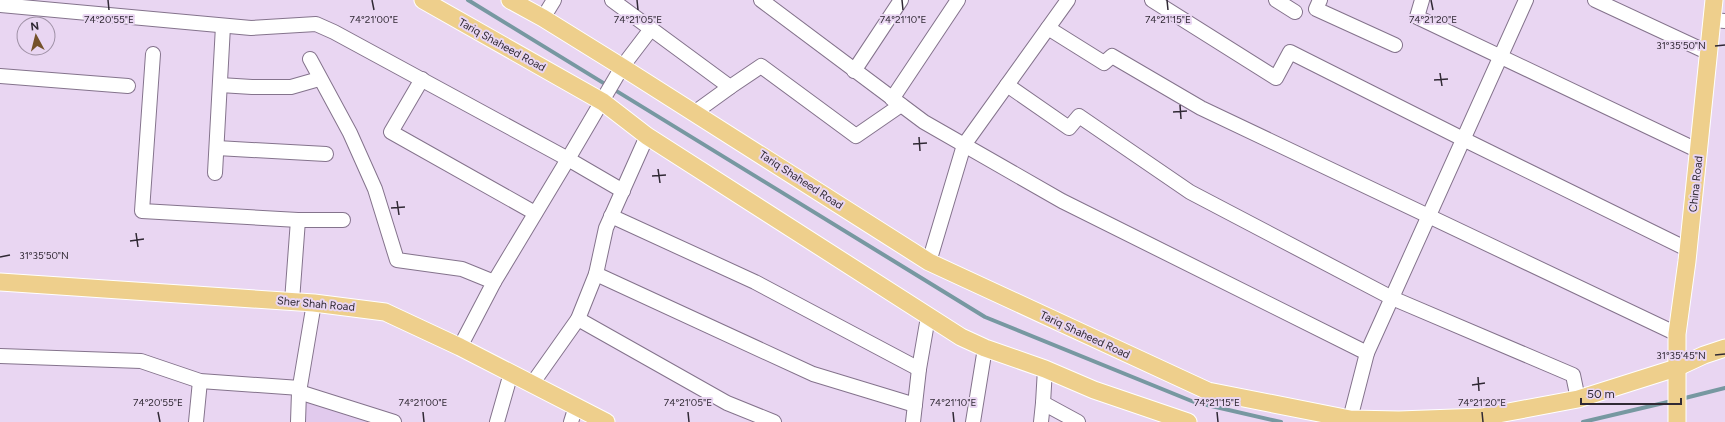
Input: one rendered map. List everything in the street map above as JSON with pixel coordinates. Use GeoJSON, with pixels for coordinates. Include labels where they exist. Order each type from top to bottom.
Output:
{"type":"FeatureCollection","features":[{"type":"Feature","properties":{"kind":"main road","name":"Tariq Shaheed Road"},"geometry":{"type":"LineString","coordinates":[[423,0],[604,100],[647,136],[928,317],[961,336],[985,348],[1045,369],[1094,390],[1188,422]]}},
{"type":"Feature","properties":{"kind":"main road","name":"Tariq Shaheed Road"},"geometry":{"type":"LineString","coordinates":[[510,0],[543,18],[621,70],[694,113],[929,262],[1208,391],[1350,418],[1399,420],[1482,417],[1578,399],[1676,375],[1704,355],[1725,348]]}},
{"type":"Feature","properties":{"kind":"main road","name":"China Road"},"geometry":{"type":"LineString","coordinates":[[1677,417],[1677,334],[1688,250],[1709,53],[1719,20],[1714,0]]}},
{"type":"Feature","properties":{"kind":"main road","name":"Sher Shah Road"},"geometry":{"type":"LineString","coordinates":[[0,282],[292,301],[385,312],[532,384],[573,414],[606,422]]}},
{"type":"Feature","properties":{"kind":"street"},"geometry":{"type":"LineString","coordinates":[[543,18],[554,0]]}},
{"type":"Feature","properties":{"kind":"street"},"geometry":{"type":"LineString","coordinates":[[612,0],[730,88]]}},
{"type":"Feature","properties":{"kind":"street"},"geometry":{"type":"LineString","coordinates":[[761,0],[924,122],[1076,208],[1367,354]]}},
{"type":"Feature","properties":{"kind":"street"},"geometry":{"type":"LineString","coordinates":[[854,71],[901,0]]}},
{"type":"Feature","properties":{"kind":"street"},"geometry":{"type":"LineString","coordinates":[[694,113],[761,66],[856,136],[897,102],[958,0]]}},
{"type":"Feature","properties":{"kind":"street"},"geometry":{"type":"LineString","coordinates":[[929,262],[964,145],[1068,0]]}},
{"type":"Feature","properties":{"kind":"street"},"geometry":{"type":"LineString","coordinates":[[1152,0],[1276,78],[1290,52],[1688,250]]}},
{"type":"Feature","properties":{"kind":"street"},"geometry":{"type":"LineString","coordinates":[[1276,0],[1295,12]]}},
{"type":"Feature","properties":{"kind":"street"},"geometry":{"type":"LineString","coordinates":[[1320,0],[1316,8],[1395,45]]}},
{"type":"Feature","properties":{"kind":"street"},"geometry":{"type":"LineString","coordinates":[[1422,0],[1416,17],[1699,151]]}},
{"type":"Feature","properties":{"kind":"street"},"geometry":{"type":"LineString","coordinates":[[1350,418],[1367,354],[1526,0]]}},
{"type":"Feature","properties":{"kind":"street"},"geometry":{"type":"LineString","coordinates":[[1594,0],[1709,53]]}},
{"type":"Feature","properties":{"kind":"street"},"geometry":{"type":"LineString","coordinates":[[0,5],[24,4],[251,28],[316,24],[422,79],[623,191]]}},
{"type":"Feature","properties":{"kind":"street"},"geometry":{"type":"LineString","coordinates":[[215,173],[223,26]]}},
{"type":"Feature","properties":{"kind":"street"},"geometry":{"type":"LineString","coordinates":[[1048,28],[1104,63],[1112,56],[1201,108],[1677,334]]}},
{"type":"Feature","properties":{"kind":"street"},"geometry":{"type":"LineString","coordinates":[[460,348],[494,282],[535,213],[621,70],[651,29]]}},
{"type":"Feature","properties":{"kind":"street"},"geometry":{"type":"LineString","coordinates":[[153,54],[142,211],[298,220],[344,220]]}},
{"type":"Feature","properties":{"kind":"street"},"geometry":{"type":"LineString","coordinates":[[310,59],[319,79],[350,133],[375,189],[397,260],[462,269],[494,282]]}},
{"type":"Feature","properties":{"kind":"street"},"geometry":{"type":"LineString","coordinates":[[0,76],[128,86]]}},
{"type":"Feature","properties":{"kind":"street"},"geometry":{"type":"LineString","coordinates":[[220,85],[291,87],[319,79]]}},
{"type":"Feature","properties":{"kind":"street"},"geometry":{"type":"LineString","coordinates":[[422,79],[391,132],[535,213]]}},
{"type":"Feature","properties":{"kind":"street"},"geometry":{"type":"LineString","coordinates":[[1007,85],[1070,128],[1079,116],[1190,192],[1392,298],[1573,375],[1578,399]]}},
{"type":"Feature","properties":{"kind":"street"},"geometry":{"type":"LineString","coordinates":[[532,384],[578,319],[596,274],[606,228],[647,136]]}},
{"type":"Feature","properties":{"kind":"street"},"geometry":{"type":"LineString","coordinates":[[216,148],[326,154]]}},
{"type":"Feature","properties":{"kind":"street"},"geometry":{"type":"LineString","coordinates":[[611,216],[755,282],[919,369]]}},
{"type":"Feature","properties":{"kind":"street"},"geometry":{"type":"LineString","coordinates":[[292,301],[298,220]]}},
{"type":"Feature","properties":{"kind":"street"},"geometry":{"type":"LineString","coordinates":[[596,274],[813,374],[914,405]]}},
{"type":"Feature","properties":{"kind":"street"},"geometry":{"type":"LineString","coordinates":[[298,422],[300,390],[314,303]]}},
{"type":"Feature","properties":{"kind":"street"},"geometry":{"type":"LineString","coordinates":[[913,422],[919,369],[928,317]]}},
{"type":"Feature","properties":{"kind":"street"},"geometry":{"type":"LineString","coordinates":[[578,319],[727,403],[774,422]]}},
{"type":"Feature","properties":{"kind":"street"},"geometry":{"type":"LineString","coordinates":[[973,422],[985,348]]}},
{"type":"Feature","properties":{"kind":"street"},"geometry":{"type":"LineString","coordinates":[[0,356],[141,361],[200,381],[300,390],[394,422]]}},
{"type":"Feature","properties":{"kind":"street"},"geometry":{"type":"LineString","coordinates":[[1041,422],[1045,369]]}},
{"type":"Feature","properties":{"kind":"street"},"geometry":{"type":"LineString","coordinates":[[497,422],[511,373]]}},
{"type":"Feature","properties":{"kind":"street"},"geometry":{"type":"LineString","coordinates":[[196,422],[200,381]]}},
{"type":"Feature","properties":{"kind":"street"},"geometry":{"type":"LineString","coordinates":[[1043,403],[1078,422]]}},
{"type":"Feature","properties":{"kind":"shaded area"},"geometry":{"type":"Polygon","coordinates":[[[307,392],[354,402],[397,422],[305,422],[307,392]]]}},
{"type":"Feature","properties":{"kind":"waterway"},"geometry":{"type":"LineString","coordinates":[[468,0],[985,317],[1194,402],[1281,422]]}},
{"type":"Feature","properties":{"kind":"waterway"},"geometry":{"type":"LineString","coordinates":[[1681,399],[1725,388]]}},
{"type":"Feature","properties":{"kind":"waterway"},"geometry":{"type":"LineString","coordinates":[[1583,422],[1672,401]]}}]}
